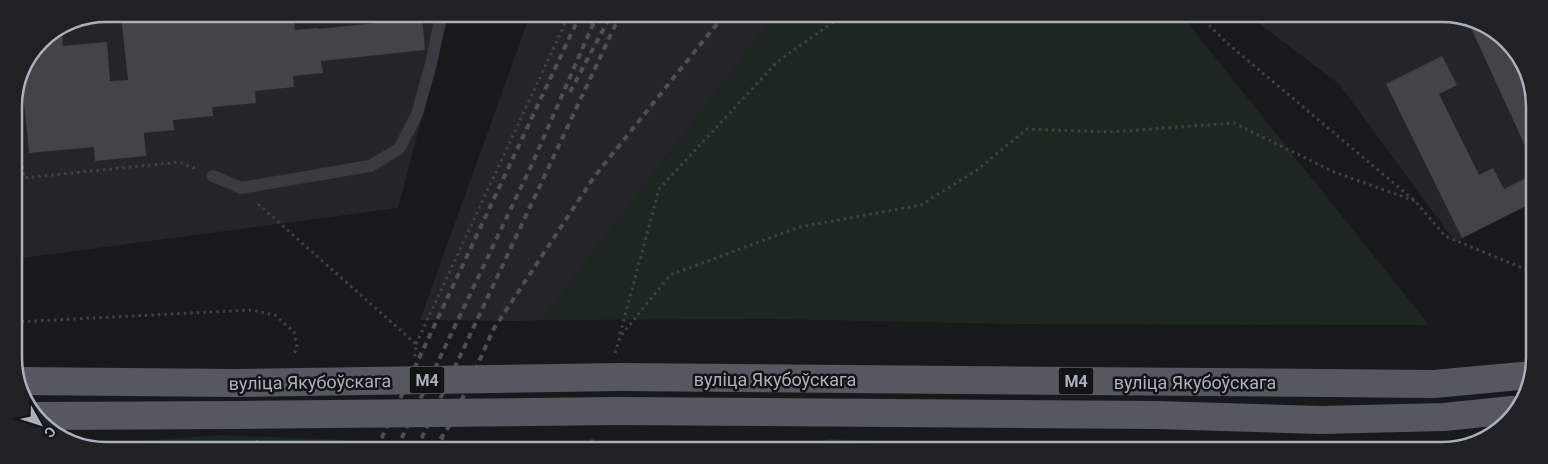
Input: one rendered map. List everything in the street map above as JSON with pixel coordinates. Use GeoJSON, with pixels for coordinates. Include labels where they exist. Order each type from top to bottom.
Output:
{"type":"FeatureCollection","features":[{"type":"Feature","properties":{"kind":"main road","name":"вуліца Якубоўскага"},"geometry":{"type":"LineString","coordinates":[[26,381],[234,383],[617,366],[1434,384],[1524,376]]}},
{"type":"Feature","properties":{"kind":"main road","name":"вуліца Якубоўскага"},"geometry":{"type":"LineString","coordinates":[[65,416],[618,411],[1156,415],[1320,420],[1444,417],[1506,411]]}},
{"type":"Feature","properties":{"kind":"lane"},"geometry":{"type":"LineString","coordinates":[[214,176],[241,188],[370,166],[398,148],[417,114],[431,64],[439,22]]}},
{"type":"Feature","properties":{"kind":"path"},"geometry":{"type":"LineString","coordinates":[[415,360],[416,344],[566,22]]}},
{"type":"Feature","properties":{"kind":"path"},"geometry":{"type":"LineString","coordinates":[[617,366],[620,337],[659,189],[777,62],[833,22]]}},
{"type":"Feature","properties":{"kind":"path"},"geometry":{"type":"LineString","coordinates":[[1206,22],[1227,43],[1415,201],[1445,236],[1526,270]]}},
{"type":"Feature","properties":{"kind":"path"},"geometry":{"type":"LineString","coordinates":[[620,337],[670,276],[799,228],[921,205],[977,170],[1027,129],[1110,132],[1234,123],[1334,172],[1415,201]]}},
{"type":"Feature","properties":{"kind":"path"},"geometry":{"type":"LineString","coordinates":[[23,168],[24,178],[179,162],[214,176]]}},
{"type":"Feature","properties":{"kind":"path"},"geometry":{"type":"LineString","coordinates":[[241,188],[416,344]]}},
{"type":"Feature","properties":{"kind":"path"},"geometry":{"type":"LineString","coordinates":[[22,322],[251,310],[275,315],[294,332],[297,347],[290,365]]}},
{"type":"Feature","properties":{"kind":"path"},"geometry":{"type":"LineString","coordinates":[[592,442],[595,430]]}},
{"type":"Feature","properties":{"kind":"path"},"geometry":{"type":"LineString","coordinates":[[256,442],[260,435]]}},
{"type":"Feature","properties":{"kind":"path"},"geometry":{"type":"LineString","coordinates":[[441,438],[447,442]]}},
{"type":"Feature","properties":{"kind":"shaded area"},"geometry":{"type":"Polygon","coordinates":[[[106,22],[447,22],[398,208],[22,258],[23,101],[25,85],[37,60],[47,47],[74,29],[90,24],[106,22]]]}},
{"type":"Feature","properties":{"kind":"shaded area"},"geometry":{"type":"Polygon","coordinates":[[[527,22],[770,22],[542,320],[420,320],[527,22]]]}},
{"type":"Feature","properties":{"kind":"shaded area"},"geometry":{"type":"Polygon","coordinates":[[[770,22],[1187,22],[1429,325],[1009,324],[775,319],[542,320],[770,22]]]}},
{"type":"Feature","properties":{"kind":"shaded area"},"geometry":{"type":"Polygon","coordinates":[[[1257,22],[1442,22],[1463,25],[1484,34],[1508,55],[1519,74],[1524,90],[1526,106],[1526,206],[1455,242],[1339,84],[1257,22]]]}},
{"type":"Feature","properties":{"kind":"shaded area"},"geometry":{"type":"Polygon","coordinates":[[[220,435],[344,440],[343,442],[131,442],[220,435]]]}},
{"type":"Feature","properties":{"kind":"shaded area"},"geometry":{"type":"Polygon","coordinates":[[[831,439],[891,441],[817,441],[831,439]]]}},
{"type":"Feature","properties":{"kind":"building"},"geometry":{"type":"Polygon","coordinates":[[[122,22],[294,22],[295,30],[386,22],[423,22],[425,50],[321,61],[323,73],[293,76],[294,87],[255,91],[256,103],[212,107],[213,116],[173,120],[174,130],[144,133],[146,156],[95,161],[94,147],[29,153],[23,97],[25,85],[37,60],[47,47],[60,37],[62,36],[63,46],[107,42],[110,81],[128,80],[122,22]]]}},
{"type":"Feature","properties":{"kind":"building"},"geometry":{"type":"Polygon","coordinates":[[[1471,28],[1484,34],[1501,47],[1519,74],[1526,106],[1526,148],[1471,28]]]}},
{"type":"Feature","properties":{"kind":"building"},"geometry":{"type":"Polygon","coordinates":[[[1442,56],[1457,85],[1439,94],[1479,175],[1493,168],[1504,189],[1526,178],[1526,206],[1462,238],[1386,84],[1442,56]]]}},
{"type":"Feature","properties":{"kind":"railway"},"geometry":{"type":"LineString","coordinates":[[380,442],[577,22]]}},
{"type":"Feature","properties":{"kind":"railway"},"geometry":{"type":"LineString","coordinates":[[400,442],[533,162],[594,22]]}},
{"type":"Feature","properties":{"kind":"railway"},"geometry":{"type":"LineString","coordinates":[[570,92],[607,22]]}},
{"type":"Feature","properties":{"kind":"railway"},"geometry":{"type":"LineString","coordinates":[[420,442],[617,22]]}},
{"type":"Feature","properties":{"kind":"railway"},"geometry":{"type":"LineString","coordinates":[[438,442],[452,422],[493,330],[594,177],[718,22]]}}]}
